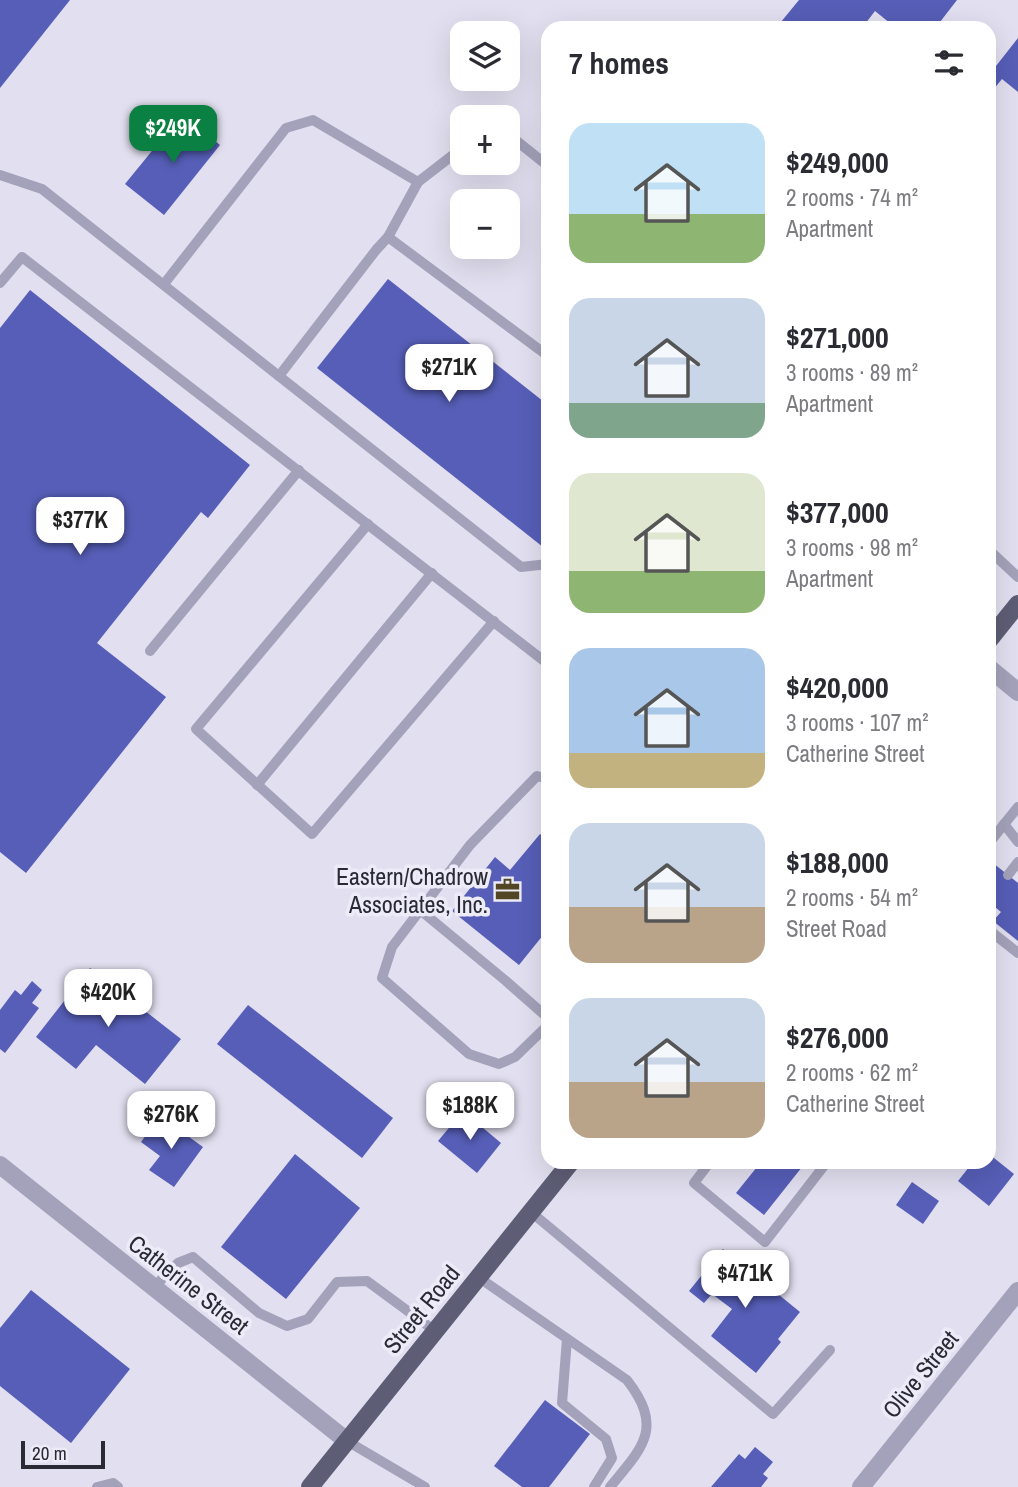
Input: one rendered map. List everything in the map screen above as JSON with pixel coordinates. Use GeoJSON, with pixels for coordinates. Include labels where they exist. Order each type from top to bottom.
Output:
{"type":"FeatureCollection","features":[{"type":"Feature","properties":{"kind":"main road"},"geometry":{"type":"LineString","coordinates":[[996,631],[1018,604]]}},
{"type":"Feature","properties":{"kind":"main road","name":"Street Road"},"geometry":{"type":"LineString","coordinates":[[310,1487],[565,1169]]}},
{"type":"Feature","properties":{"kind":"street"},"geometry":{"type":"LineString","coordinates":[[996,674],[1018,692]]}},
{"type":"Feature","properties":{"kind":"street","name":"Catherine Street"},"geometry":{"type":"LineString","coordinates":[[0,1165],[347,1441]]}},
{"type":"Feature","properties":{"kind":"street","name":"Olive Street"},"geometry":{"type":"LineString","coordinates":[[861,1487],[1018,1292]]}},
{"type":"Feature","properties":{"kind":"lane"},"geometry":{"type":"LineString","coordinates":[[164,285],[286,128],[313,120],[418,182]]}},
{"type":"Feature","properties":{"kind":"lane"},"geometry":{"type":"LineString","coordinates":[[520,144],[541,160]]}},
{"type":"Feature","properties":{"kind":"lane"},"geometry":{"type":"LineString","coordinates":[[279,376],[388,237],[418,182],[450,157]]}},
{"type":"Feature","properties":{"kind":"lane"},"geometry":{"type":"LineString","coordinates":[[0,176],[42,189],[521,567],[541,565]]}},
{"type":"Feature","properties":{"kind":"lane"},"geometry":{"type":"LineString","coordinates":[[388,237],[541,351]]}},
{"type":"Feature","properties":{"kind":"lane"},"geometry":{"type":"LineString","coordinates":[[0,284],[22,257],[541,658]]}},
{"type":"Feature","properties":{"kind":"lane"},"geometry":{"type":"LineString","coordinates":[[150,651],[299,470]]}},
{"type":"Feature","properties":{"kind":"lane"},"geometry":{"type":"LineString","coordinates":[[368,524],[196,729],[312,834],[494,621]]}},
{"type":"Feature","properties":{"kind":"lane"},"geometry":{"type":"LineString","coordinates":[[996,557],[1018,577]]}},
{"type":"Feature","properties":{"kind":"lane"},"geometry":{"type":"LineString","coordinates":[[257,785],[432,573]]}},
{"type":"Feature","properties":{"kind":"lane"},"geometry":{"type":"LineString","coordinates":[[541,777],[537,776],[470,845],[392,947],[382,978],[469,1054],[499,1064],[515,1057],[541,1032]]}},
{"type":"Feature","properties":{"kind":"lane"},"geometry":{"type":"LineString","coordinates":[[996,834],[1018,807]]}},
{"type":"Feature","properties":{"kind":"lane"},"geometry":{"type":"LineString","coordinates":[[1004,824],[1018,842]]}},
{"type":"Feature","properties":{"kind":"lane"},"geometry":{"type":"LineString","coordinates":[[1007,875],[1018,862]]}},
{"type":"Feature","properties":{"kind":"lane"},"geometry":{"type":"LineString","coordinates":[[419,910],[541,1012]]}},
{"type":"Feature","properties":{"kind":"lane"},"geometry":{"type":"LineString","coordinates":[[996,936],[1018,953]]}},
{"type":"Feature","properties":{"kind":"lane"},"geometry":{"type":"LineString","coordinates":[[705,1169],[694,1183],[765,1242],[822,1169]]}},
{"type":"Feature","properties":{"kind":"lane"},"geometry":{"type":"LineString","coordinates":[[531,1212],[774,1414],[830,1350]]}},
{"type":"Feature","properties":{"kind":"lane"},"geometry":{"type":"LineString","coordinates":[[154,1287],[178,1263],[193,1257],[259,1313],[287,1326],[308,1318],[337,1282],[367,1282],[435,1331]]}},
{"type":"Feature","properties":{"kind":"lane"},"geometry":{"type":"LineString","coordinates":[[478,1277],[627,1380],[643,1401],[647,1427],[640,1452],[610,1487]]}},
{"type":"Feature","properties":{"kind":"lane"},"geometry":{"type":"LineString","coordinates":[[567,1339],[562,1404],[606,1439],[612,1458],[594,1487]]}},
{"type":"Feature","properties":{"kind":"lane"},"geometry":{"type":"LineString","coordinates":[[347,1441],[425,1487]]}},
{"type":"Feature","properties":{"kind":"lane"},"geometry":{"type":"LineString","coordinates":[[97,1487],[113,1483],[118,1487]]}},
{"type":"Feature","properties":{"kind":"building"},"geometry":{"type":"Polygon","coordinates":[[[0,0],[70,0],[0,88],[0,0]]]}},
{"type":"Feature","properties":{"kind":"building"},"geometry":{"type":"Polygon","coordinates":[[[799,0],[957,0],[941,21],[887,21],[875,11],[867,21],[782,21],[799,0]]]}},
{"type":"Feature","properties":{"kind":"building"},"geometry":{"type":"Polygon","coordinates":[[[1018,38],[1018,92],[1002,79],[996,86],[996,66],[1018,38]]]}},
{"type":"Feature","properties":{"kind":"building"},"geometry":{"type":"Polygon","coordinates":[[[182,114],[220,145],[164,215],[125,184],[182,114]]]}},
{"type":"Feature","properties":{"kind":"building"},"geometry":{"type":"Polygon","coordinates":[[[388,279],[541,399],[541,545],[317,368],[388,279]]]}},
{"type":"Feature","properties":{"kind":"building"},"geometry":{"type":"Polygon","coordinates":[[[30,290],[250,465],[208,518],[201,512],[97,643],[166,697],[26,873],[0,852],[0,328],[30,290]]]}},
{"type":"Feature","properties":{"kind":"building","name":"Eastern/Chadrow Associates, Inc."},"geometry":{"type":"Polygon","coordinates":[[[541,835],[541,938],[519,965],[452,911],[495,857],[510,870],[541,835]]]}},
{"type":"Feature","properties":{"kind":"building"},"geometry":{"type":"Polygon","coordinates":[[[996,865],[1018,883],[1018,941],[996,923],[996,918],[1001,912],[996,908],[996,865]]]}},
{"type":"Feature","properties":{"kind":"building"},"geometry":{"type":"Polygon","coordinates":[[[90,968],[181,1039],[145,1084],[96,1045],[76,1069],[36,1037],[90,968]]]}},
{"type":"Feature","properties":{"kind":"building"},"geometry":{"type":"Polygon","coordinates":[[[32,981],[42,990],[32,1003],[39,1008],[5,1053],[0,1049],[0,1010],[15,990],[21,995],[32,981]]]}},
{"type":"Feature","properties":{"kind":"building"},"geometry":{"type":"Polygon","coordinates":[[[248,1005],[393,1118],[362,1158],[217,1044],[248,1005]]]}},
{"type":"Feature","properties":{"kind":"building"},"geometry":{"type":"Polygon","coordinates":[[[463,1111],[501,1143],[477,1173],[438,1141],[463,1111]]]}},
{"type":"Feature","properties":{"kind":"building"},"geometry":{"type":"Polygon","coordinates":[[[160,1116],[203,1147],[174,1187],[149,1170],[160,1156],[141,1142],[160,1116]]]}},
{"type":"Feature","properties":{"kind":"building"},"geometry":{"type":"Polygon","coordinates":[[[295,1154],[360,1208],[286,1299],[221,1247],[295,1154]]]}},
{"type":"Feature","properties":{"kind":"building"},"geometry":{"type":"Polygon","coordinates":[[[996,1160],[1014,1174],[989,1206],[958,1181],[967,1169],[996,1169],[996,1160]]]}},
{"type":"Feature","properties":{"kind":"building"},"geometry":{"type":"Polygon","coordinates":[[[755,1169],[800,1169],[764,1215],[736,1193],[755,1169]]]}},
{"type":"Feature","properties":{"kind":"building"},"geometry":{"type":"Polygon","coordinates":[[[912,1182],[939,1201],[923,1224],[896,1205],[912,1182]]]}},
{"type":"Feature","properties":{"kind":"building"},"geometry":{"type":"Polygon","coordinates":[[[723,1249],[800,1312],[778,1339],[781,1342],[756,1373],[711,1336],[732,1309],[712,1294],[704,1303],[689,1291],[723,1249]]]}},
{"type":"Feature","properties":{"kind":"building"},"geometry":{"type":"Polygon","coordinates":[[[31,1290],[130,1369],[71,1443],[0,1386],[0,1328],[31,1290]]]}},
{"type":"Feature","properties":{"kind":"building"},"geometry":{"type":"Polygon","coordinates":[[[545,1400],[590,1434],[549,1487],[522,1487],[494,1466],[545,1400]]]}},
{"type":"Feature","properties":{"kind":"building"},"geometry":{"type":"Polygon","coordinates":[[[755,1447],[773,1462],[763,1474],[768,1478],[761,1487],[711,1487],[739,1454],[745,1459],[755,1447]]]}},
{"type":"Feature","properties":{"kind":"place","name":"Eastern/Chadrow Associates, Inc."},"geometry":{"type":"Point","coordinates":[508,890]}}]}
